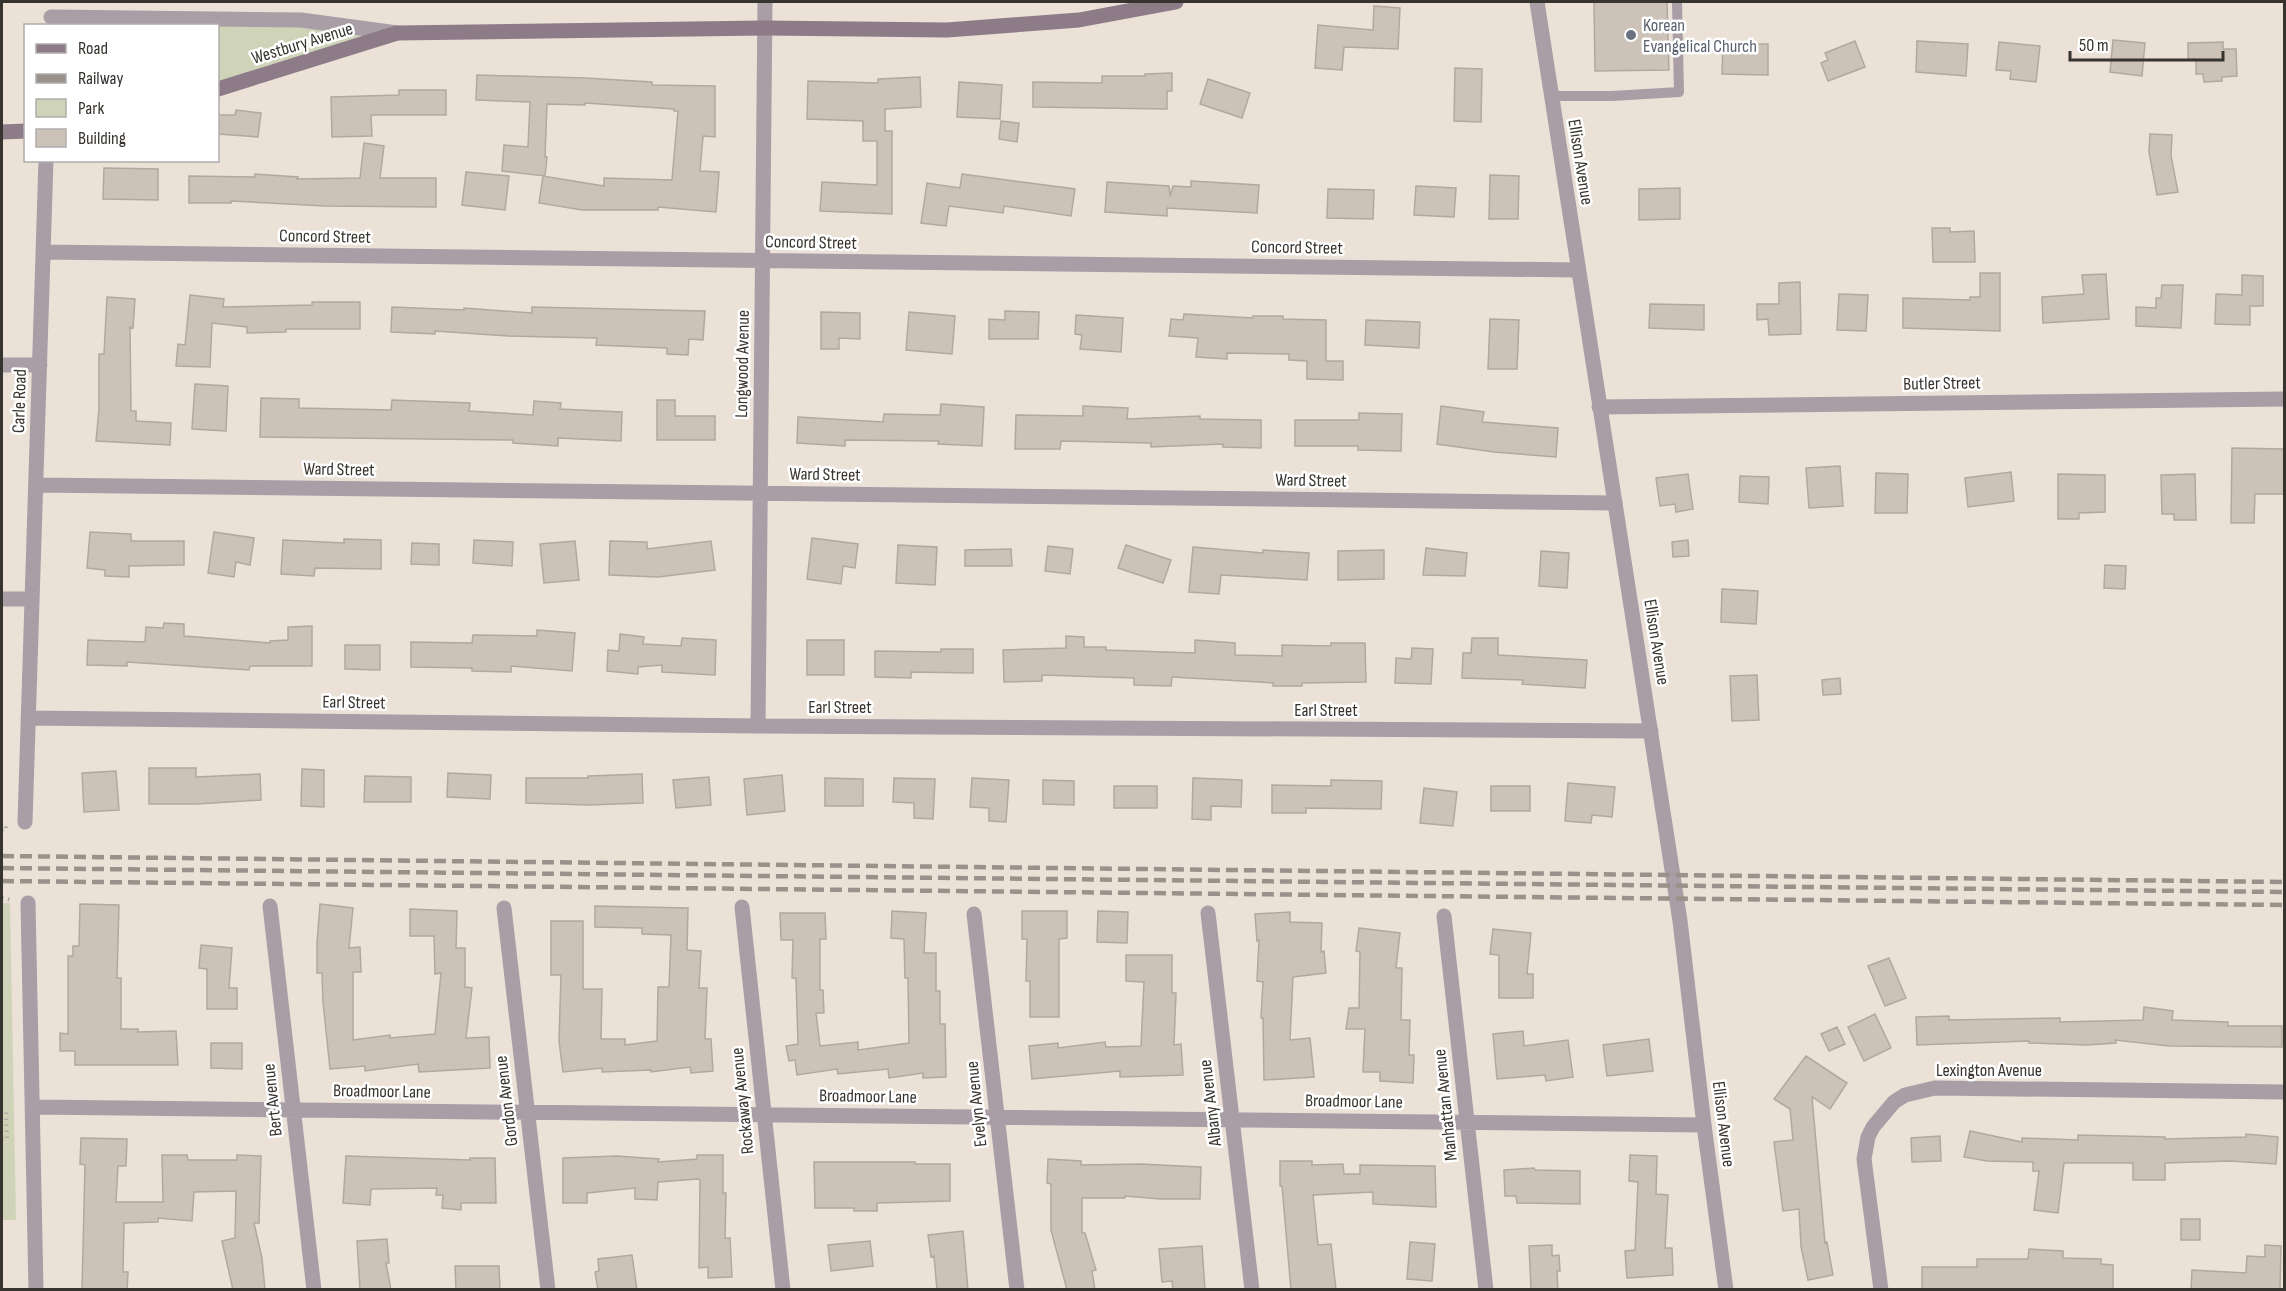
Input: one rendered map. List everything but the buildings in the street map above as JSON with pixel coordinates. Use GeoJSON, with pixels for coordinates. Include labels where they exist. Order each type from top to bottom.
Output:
{"type":"FeatureCollection","features":[{"type":"Feature","properties":{"kind":"main road","name":"Westbury Avenue"},"geometry":{"type":"LineString","coordinates":[[219,89],[397,33],[765,27],[947,30],[1079,20],[1176,2]]}},
{"type":"Feature","properties":{"kind":"main road"},"geometry":{"type":"LineString","coordinates":[[2,132],[24,131]]}},
{"type":"Feature","properties":{"kind":"street"},"geometry":{"type":"LineString","coordinates":[[50,21],[51,2]]}},
{"type":"Feature","properties":{"kind":"street","name":"Longwood Avenue"},"geometry":{"type":"LineString","coordinates":[[758,726],[765,2]]}},
{"type":"Feature","properties":{"kind":"street","name":"Ellison Avenue"},"geometry":{"type":"LineString","coordinates":[[1537,2],[1680,921],[1725,1290]]}},
{"type":"Feature","properties":{"kind":"street","name":"Westbury Avenue"},"geometry":{"type":"LineString","coordinates":[[50,21],[301,20],[397,33]]}},
{"type":"Feature","properties":{"kind":"street","name":"Carle Road"},"geometry":{"type":"LineString","coordinates":[[25,822],[46,162]]}},
{"type":"Feature","properties":{"kind":"street","name":"Concord Street"},"geometry":{"type":"LineString","coordinates":[[43,252],[1578,270]]}},
{"type":"Feature","properties":{"kind":"street"},"geometry":{"type":"LineString","coordinates":[[2,365],[40,365]]}},
{"type":"Feature","properties":{"kind":"street","name":"Butler Street"},"geometry":{"type":"LineString","coordinates":[[1599,407],[2284,399]]}},
{"type":"Feature","properties":{"kind":"street","name":"Ward Street"},"geometry":{"type":"LineString","coordinates":[[36,485],[1615,503]]}},
{"type":"Feature","properties":{"kind":"street"},"geometry":{"type":"LineString","coordinates":[[2,599],[32,599]]}},
{"type":"Feature","properties":{"kind":"street","name":"Earl Street"},"geometry":{"type":"LineString","coordinates":[[28,718],[758,726],[1651,731]]}},
{"type":"Feature","properties":{"kind":"street"},"geometry":{"type":"LineString","coordinates":[[28,903],[36,1290]]}},
{"type":"Feature","properties":{"kind":"street","name":"Bert Avenue"},"geometry":{"type":"LineString","coordinates":[[270,906],[314,1290]]}},
{"type":"Feature","properties":{"kind":"street","name":"Rockaway Avenue"},"geometry":{"type":"LineString","coordinates":[[742,907],[762,1115],[783,1290]]}},
{"type":"Feature","properties":{"kind":"street","name":"Gordon Avenue"},"geometry":{"type":"LineString","coordinates":[[504,908],[548,1290]]}},
{"type":"Feature","properties":{"kind":"street","name":"Albany Avenue"},"geometry":{"type":"LineString","coordinates":[[1208,913],[1252,1290]]}},
{"type":"Feature","properties":{"kind":"street","name":"Evelyn Avenue"},"geometry":{"type":"LineString","coordinates":[[975,914],[1017,1290]]}},
{"type":"Feature","properties":{"kind":"street","name":"Manhattan Avenue"},"geometry":{"type":"LineString","coordinates":[[1444,916],[1486,1290]]}},
{"type":"Feature","properties":{"kind":"street","name":"Lexington Avenue"},"geometry":{"type":"LineString","coordinates":[[1881,1290],[1864,1159],[1868,1137],[1873,1127],[1894,1102],[1905,1095],[1935,1088],[2284,1092]]}},
{"type":"Feature","properties":{"kind":"street","name":"Broadmoor Lane"},"geometry":{"type":"LineString","coordinates":[[33,1107],[1704,1125]]}},
{"type":"Feature","properties":{"kind":"lane"},"geometry":{"type":"LineString","coordinates":[[1551,96],[1612,96],[1679,92],[1677,2]]}},
{"type":"Feature","properties":{"kind":"path"},"geometry":{"type":"LineString","coordinates":[[2,1139],[7,1139],[6,1108]]}},
{"type":"Feature","properties":{"kind":"green space"},"geometry":{"type":"Polygon","coordinates":[[[59,22],[302,25],[372,35],[219,82],[219,24],[59,24],[59,22]]]}},
{"type":"Feature","properties":{"kind":"green space"},"geometry":{"type":"Polygon","coordinates":[[[2,903],[10,903],[16,1220],[2,1220],[2,903]]]}},
{"type":"Feature","properties":{"kind":"railway"},"geometry":{"type":"LineString","coordinates":[[2,856],[2284,882]]}},
{"type":"Feature","properties":{"kind":"railway"},"geometry":{"type":"LineString","coordinates":[[2,868],[2284,892]]}},
{"type":"Feature","properties":{"kind":"railway"},"geometry":{"type":"LineString","coordinates":[[2,881],[2284,905]]}},
{"type":"Feature","properties":{"kind":"place","name":"Korean Evangelical Church"},"geometry":{"type":"Point","coordinates":[1631,35]}}]}
